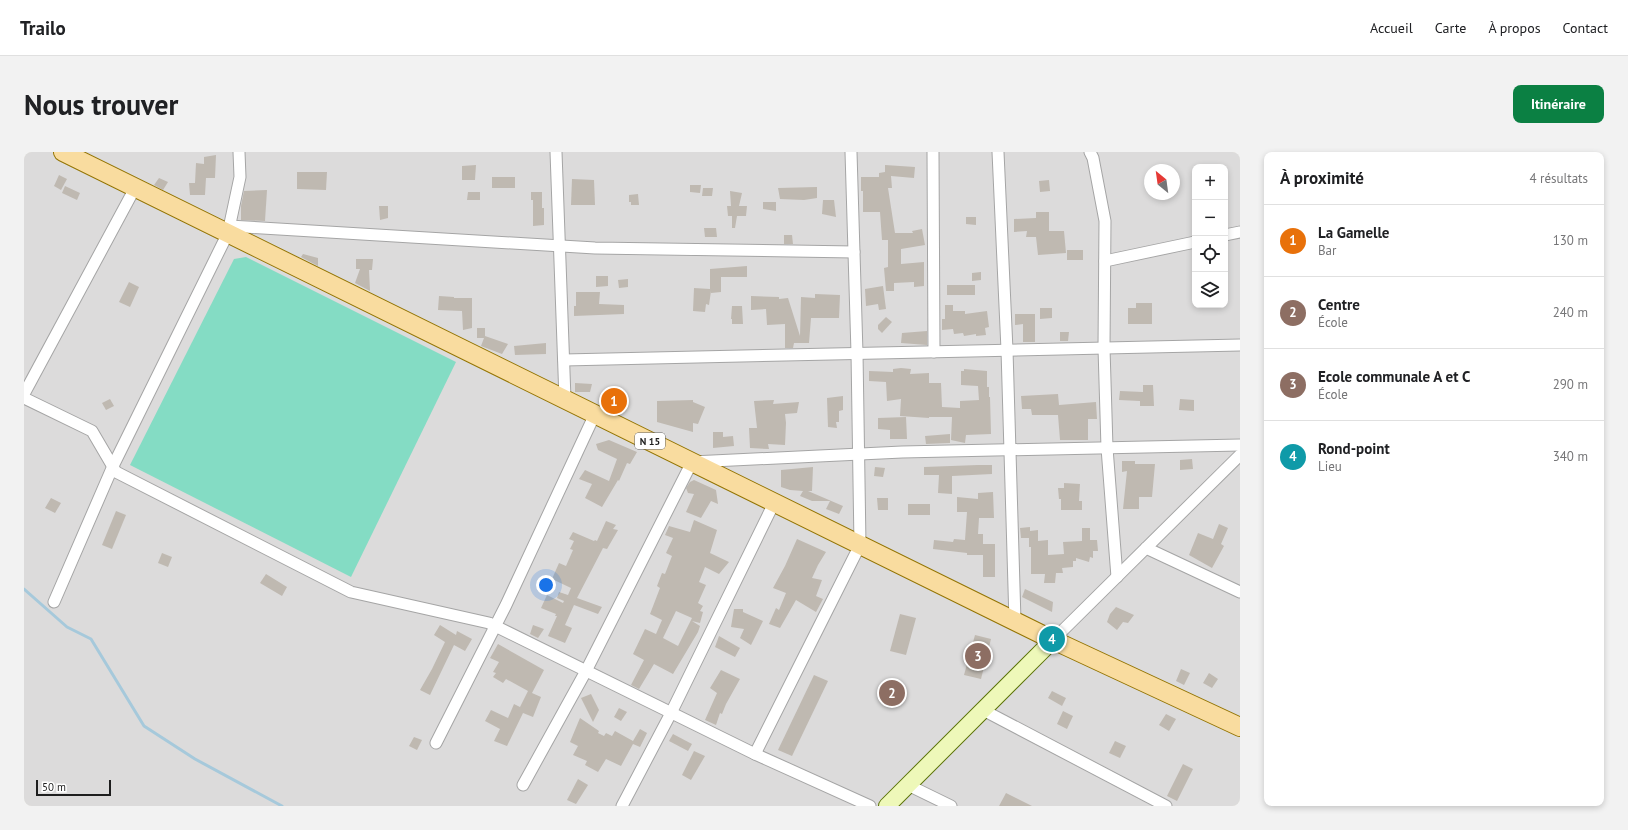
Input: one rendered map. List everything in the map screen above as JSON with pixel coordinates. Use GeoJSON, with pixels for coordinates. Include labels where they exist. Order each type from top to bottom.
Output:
{"type":"FeatureCollection","features":[{"type":"Feature","properties":{"kind":"main road","name":"N 15"},"geometry":{"type":"LineString","coordinates":[[63,152],[135,188],[228,229],[595,414],[1053,640],[1240,727]]}},
{"type":"Feature","properties":{"kind":"main road"},"geometry":{"type":"LineString","coordinates":[[887,806],[1053,640]]}},
{"type":"Feature","properties":{"kind":"street"},"geometry":{"type":"LineString","coordinates":[[54,602],[113,466],[228,229],[240,176],[239,152]]}},
{"type":"Feature","properties":{"kind":"street"},"geometry":{"type":"LineString","coordinates":[[556,152],[565,399]]}},
{"type":"Feature","properties":{"kind":"street"},"geometry":{"type":"LineString","coordinates":[[755,754],[860,545],[857,353],[851,152]]}},
{"type":"Feature","properties":{"kind":"street"},"geometry":{"type":"LineString","coordinates":[[933,152],[934,352]]}},
{"type":"Feature","properties":{"kind":"street"},"geometry":{"type":"LineString","coordinates":[[998,152],[1007,350],[1015,621]]}},
{"type":"Feature","properties":{"kind":"street"},"geometry":{"type":"LineString","coordinates":[[1090,152],[1093,158],[1105,221],[1104,348],[1107,448],[1117,577]]}},
{"type":"Feature","properties":{"kind":"street"},"geometry":{"type":"LineString","coordinates":[[24,394],[135,188]]}},
{"type":"Feature","properties":{"kind":"street"},"geometry":{"type":"LineString","coordinates":[[228,229],[560,246],[854,252]]}},
{"type":"Feature","properties":{"kind":"street"},"geometry":{"type":"LineString","coordinates":[[1228,234],[1240,232]]}},
{"type":"Feature","properties":{"kind":"street"},"geometry":{"type":"LineString","coordinates":[[1105,261],[1192,243]]}},
{"type":"Feature","properties":{"kind":"street"},"geometry":{"type":"LineString","coordinates":[[564,360],[1240,345]]}},
{"type":"Feature","properties":{"kind":"street"},"geometry":{"type":"LineString","coordinates":[[24,398],[92,431],[116,472],[351,592],[489,623],[755,754],[870,806]]}},
{"type":"Feature","properties":{"kind":"street"},"geometry":{"type":"LineString","coordinates":[[436,743],[495,626],[595,414]]}},
{"type":"Feature","properties":{"kind":"street"},"geometry":{"type":"LineString","coordinates":[[523,785],[586,671],[692,462],[859,454],[1240,445]]}},
{"type":"Feature","properties":{"kind":"street"},"geometry":{"type":"LineString","coordinates":[[1053,640],[1240,455]]}},
{"type":"Feature","properties":{"kind":"street"},"geometry":{"type":"LineString","coordinates":[[622,806],[671,713],[774,503]]}},
{"type":"Feature","properties":{"kind":"street"},"geometry":{"type":"LineString","coordinates":[[1146,548],[1240,592]]}},
{"type":"Feature","properties":{"kind":"street"},"geometry":{"type":"LineString","coordinates":[[983,710],[1166,806]]}},
{"type":"Feature","properties":{"kind":"street"},"geometry":{"type":"LineString","coordinates":[[908,785],[951,806]]}},
{"type":"Feature","properties":{"kind":"shaded area"},"geometry":{"type":"Polygon","coordinates":[[[24,152],[1240,152],[1240,806],[24,806],[24,152]]]}},
{"type":"Feature","properties":{"kind":"green space"},"geometry":{"type":"Polygon","coordinates":[[[246,257],[456,362],[351,577],[130,465],[234,259],[246,257]]]}},
{"type":"Feature","properties":{"kind":"building"},"geometry":{"type":"Polygon","coordinates":[[[216,155],[215,178],[206,178],[205,195],[190,195],[189,183],[195,183],[196,163],[204,164],[204,157],[216,155]]]}},
{"type":"Feature","properties":{"kind":"building"},"geometry":{"type":"Polygon","coordinates":[[[476,165],[475,180],[462,180],[462,166],[476,165]]]}},
{"type":"Feature","properties":{"kind":"building"},"geometry":{"type":"Polygon","coordinates":[[[885,165],[915,167],[914,178],[891,176],[892,188],[888,188],[895,233],[913,233],[912,231],[922,229],[925,245],[901,249],[901,264],[924,262],[924,286],[914,287],[914,282],[894,283],[894,291],[886,291],[884,268],[888,267],[888,240],[882,240],[880,212],[863,212],[863,191],[861,191],[861,177],[879,177],[879,173],[885,172],[885,165]]]}},
{"type":"Feature","properties":{"kind":"building"},"geometry":{"type":"Polygon","coordinates":[[[297,172],[327,172],[326,190],[297,189],[297,172]]]}},
{"type":"Feature","properties":{"kind":"building"},"geometry":{"type":"Polygon","coordinates":[[[59,175],[67,179],[61,190],[54,186],[59,175]]]}},
{"type":"Feature","properties":{"kind":"building"},"geometry":{"type":"Polygon","coordinates":[[[492,177],[515,177],[515,188],[492,188],[492,177]]]}},
{"type":"Feature","properties":{"kind":"building"},"geometry":{"type":"Polygon","coordinates":[[[159,178],[168,182],[163,190],[154,185],[159,178]]]}},
{"type":"Feature","properties":{"kind":"building"},"geometry":{"type":"Polygon","coordinates":[[[572,179],[594,180],[595,205],[571,205],[572,179]]]}},
{"type":"Feature","properties":{"kind":"building"},"geometry":{"type":"Polygon","coordinates":[[[1049,180],[1050,191],[1040,192],[1039,181],[1049,180]]]}},
{"type":"Feature","properties":{"kind":"building"},"geometry":{"type":"Polygon","coordinates":[[[690,185],[701,185],[700,193],[690,192],[690,185]]]}},
{"type":"Feature","properties":{"kind":"building"},"geometry":{"type":"Polygon","coordinates":[[[65,186],[80,193],[77,200],[62,193],[65,186]]]}},
{"type":"Feature","properties":{"kind":"building"},"geometry":{"type":"Polygon","coordinates":[[[817,187],[817,198],[804,200],[780,199],[778,188],[817,187]]]}},
{"type":"Feature","properties":{"kind":"building"},"geometry":{"type":"Polygon","coordinates":[[[703,188],[713,188],[712,196],[702,196],[703,188]]]}},
{"type":"Feature","properties":{"kind":"building"},"geometry":{"type":"Polygon","coordinates":[[[267,190],[265,221],[241,220],[241,206],[244,191],[267,190]]]}},
{"type":"Feature","properties":{"kind":"building"},"geometry":{"type":"Polygon","coordinates":[[[730,191],[742,193],[739,206],[747,206],[746,216],[737,216],[735,228],[732,228],[732,216],[728,216],[727,206],[731,206],[730,191]]]}},
{"type":"Feature","properties":{"kind":"building"},"geometry":{"type":"Polygon","coordinates":[[[468,192],[480,192],[480,200],[467,200],[468,192]]]}},
{"type":"Feature","properties":{"kind":"building"},"geometry":{"type":"Polygon","coordinates":[[[531,192],[542,192],[544,225],[533,226],[533,200],[531,200],[531,192]]]}},
{"type":"Feature","properties":{"kind":"building"},"geometry":{"type":"Polygon","coordinates":[[[638,194],[639,205],[631,205],[631,202],[629,202],[629,195],[638,194]]]}},
{"type":"Feature","properties":{"kind":"building"},"geometry":{"type":"Polygon","coordinates":[[[823,200],[834,200],[836,217],[822,214],[823,200]]]}},
{"type":"Feature","properties":{"kind":"building"},"geometry":{"type":"Polygon","coordinates":[[[763,202],[776,202],[776,211],[763,209],[763,202]]]}},
{"type":"Feature","properties":{"kind":"building"},"geometry":{"type":"Polygon","coordinates":[[[379,206],[388,206],[388,218],[380,220],[379,206]]]}},
{"type":"Feature","properties":{"kind":"building"},"geometry":{"type":"Polygon","coordinates":[[[1036,212],[1049,212],[1049,231],[1064,231],[1066,253],[1038,255],[1036,237],[1026,237],[1027,231],[1014,232],[1014,219],[1036,218],[1036,212]]]}},
{"type":"Feature","properties":{"kind":"building"},"geometry":{"type":"Polygon","coordinates":[[[966,217],[976,217],[976,225],[966,224],[966,217]]]}},
{"type":"Feature","properties":{"kind":"building"},"geometry":{"type":"Polygon","coordinates":[[[704,228],[716,228],[717,237],[705,237],[704,228]]]}},
{"type":"Feature","properties":{"kind":"building"},"geometry":{"type":"Polygon","coordinates":[[[784,235],[792,235],[793,244],[784,244],[784,235]]]}},
{"type":"Feature","properties":{"kind":"building"},"geometry":{"type":"Polygon","coordinates":[[[1067,250],[1083,250],[1083,260],[1067,260],[1067,250]]]}},
{"type":"Feature","properties":{"kind":"building"},"geometry":{"type":"Polygon","coordinates":[[[303,254],[318,258],[318,266],[301,257],[303,254]]]}},
{"type":"Feature","properties":{"kind":"building"},"geometry":{"type":"Polygon","coordinates":[[[356,259],[373,259],[372,270],[369,270],[370,291],[355,283],[360,269],[356,269],[356,259]]]}},
{"type":"Feature","properties":{"kind":"building"},"geometry":{"type":"Polygon","coordinates":[[[747,266],[747,277],[721,277],[721,292],[711,293],[711,291],[709,305],[706,304],[705,312],[693,311],[694,288],[710,289],[710,269],[747,266]]]}},
{"type":"Feature","properties":{"kind":"building"},"geometry":{"type":"Polygon","coordinates":[[[981,272],[981,280],[972,281],[972,273],[981,272]]]}},
{"type":"Feature","properties":{"kind":"building"},"geometry":{"type":"Polygon","coordinates":[[[596,276],[608,276],[608,286],[596,287],[596,276]]]}},
{"type":"Feature","properties":{"kind":"building"},"geometry":{"type":"Polygon","coordinates":[[[628,279],[628,287],[619,288],[618,280],[628,279]]]}},
{"type":"Feature","properties":{"kind":"building"},"geometry":{"type":"Polygon","coordinates":[[[129,282],[139,287],[130,307],[119,302],[129,282]]]}},
{"type":"Feature","properties":{"kind":"building"},"geometry":{"type":"Polygon","coordinates":[[[947,285],[975,285],[975,295],[947,295],[947,285]]]}},
{"type":"Feature","properties":{"kind":"building"},"geometry":{"type":"Polygon","coordinates":[[[883,286],[886,309],[879,310],[878,304],[866,306],[865,289],[883,286]]]}},
{"type":"Feature","properties":{"kind":"building"},"geometry":{"type":"Polygon","coordinates":[[[576,292],[600,292],[599,304],[624,305],[624,314],[574,316],[576,292]]]}},
{"type":"Feature","properties":{"kind":"building"},"geometry":{"type":"Polygon","coordinates":[[[815,294],[840,295],[839,318],[811,318],[809,343],[794,343],[793,348],[785,348],[785,324],[767,325],[766,309],[751,310],[751,296],[779,297],[779,299],[788,298],[800,336],[801,297],[815,298],[815,294]]]}},
{"type":"Feature","properties":{"kind":"building"},"geometry":{"type":"Polygon","coordinates":[[[439,296],[472,298],[472,328],[463,330],[462,311],[438,310],[439,296]]]}},
{"type":"Feature","properties":{"kind":"building"},"geometry":{"type":"Polygon","coordinates":[[[1136,303],[1152,303],[1152,324],[1128,324],[1128,308],[1136,308],[1136,303]]]}},
{"type":"Feature","properties":{"kind":"building"},"geometry":{"type":"Polygon","coordinates":[[[945,305],[953,305],[953,311],[965,311],[965,314],[987,311],[989,327],[985,328],[986,335],[976,336],[976,334],[964,336],[963,333],[954,334],[953,329],[942,330],[942,319],[945,319],[945,305]]]}},
{"type":"Feature","properties":{"kind":"building"},"geometry":{"type":"Polygon","coordinates":[[[732,306],[742,306],[743,324],[732,324],[732,306]]]}},
{"type":"Feature","properties":{"kind":"building"},"geometry":{"type":"Polygon","coordinates":[[[1040,308],[1052,308],[1052,318],[1040,319],[1040,308]]]}},
{"type":"Feature","properties":{"kind":"building"},"geometry":{"type":"Polygon","coordinates":[[[1015,314],[1035,314],[1035,342],[1023,342],[1023,324],[1015,325],[1015,314]]]}},
{"type":"Feature","properties":{"kind":"building"},"geometry":{"type":"Polygon","coordinates":[[[886,317],[892,322],[882,333],[878,329],[878,325],[886,317]]]}},
{"type":"Feature","properties":{"kind":"building"},"geometry":{"type":"Polygon","coordinates":[[[477,328],[485,328],[485,336],[508,344],[502,354],[481,346],[484,338],[477,338],[477,328]]]}},
{"type":"Feature","properties":{"kind":"building"},"geometry":{"type":"Polygon","coordinates":[[[927,331],[927,345],[901,343],[902,333],[927,331]]]}},
{"type":"Feature","properties":{"kind":"building"},"geometry":{"type":"Polygon","coordinates":[[[1060,332],[1069,332],[1068,341],[1060,341],[1060,332]]]}},
{"type":"Feature","properties":{"kind":"building"},"geometry":{"type":"Polygon","coordinates":[[[546,343],[546,354],[515,355],[514,346],[546,343]]]}},
{"type":"Feature","properties":{"kind":"building"},"geometry":{"type":"Polygon","coordinates":[[[893,369],[911,369],[910,374],[929,373],[929,383],[941,383],[942,407],[960,408],[960,401],[979,400],[978,386],[961,385],[961,371],[964,371],[964,369],[987,371],[987,387],[989,387],[990,397],[991,434],[966,435],[965,443],[951,440],[952,417],[929,418],[900,416],[901,399],[887,401],[886,382],[869,381],[869,371],[893,372],[893,369]]]}},
{"type":"Feature","properties":{"kind":"building"},"geometry":{"type":"Polygon","coordinates":[[[575,383],[592,384],[590,392],[575,392],[575,383]]]}},
{"type":"Feature","properties":{"kind":"building"},"geometry":{"type":"Polygon","coordinates":[[[1143,385],[1153,385],[1154,406],[1140,406],[1140,401],[1119,400],[1120,391],[1143,392],[1143,385]]]}},
{"type":"Feature","properties":{"kind":"building"},"geometry":{"type":"Polygon","coordinates":[[[1058,394],[1059,405],[1096,402],[1097,419],[1088,419],[1088,440],[1060,440],[1058,415],[1032,415],[1031,409],[1022,409],[1021,396],[1058,394]]]}},
{"type":"Feature","properties":{"kind":"building"},"geometry":{"type":"Polygon","coordinates":[[[843,396],[843,410],[839,411],[839,422],[836,422],[837,428],[828,427],[827,398],[843,396]]]}},
{"type":"Feature","properties":{"kind":"building"},"geometry":{"type":"Polygon","coordinates":[[[110,399],[114,406],[106,410],[102,403],[110,399]]]}},
{"type":"Feature","properties":{"kind":"building"},"geometry":{"type":"Polygon","coordinates":[[[1180,399],[1194,400],[1194,411],[1179,410],[1180,399]]]}},
{"type":"Feature","properties":{"kind":"building"},"geometry":{"type":"Polygon","coordinates":[[[693,400],[693,402],[705,407],[698,424],[693,423],[693,432],[657,422],[657,401],[693,400]]]}},
{"type":"Feature","properties":{"kind":"building"},"geometry":{"type":"Polygon","coordinates":[[[774,400],[773,404],[799,402],[797,413],[785,414],[785,445],[768,444],[769,449],[750,448],[749,428],[757,428],[754,401],[774,400]]]}},
{"type":"Feature","properties":{"kind":"building"},"geometry":{"type":"Polygon","coordinates":[[[906,417],[907,439],[890,439],[890,430],[878,429],[878,418],[906,417]]]}},
{"type":"Feature","properties":{"kind":"building"},"geometry":{"type":"Polygon","coordinates":[[[713,432],[723,432],[723,437],[733,436],[734,446],[713,448],[713,432]]]}},
{"type":"Feature","properties":{"kind":"building"},"geometry":{"type":"Polygon","coordinates":[[[950,434],[950,443],[926,444],[925,436],[950,434]]]}},
{"type":"Feature","properties":{"kind":"building"},"geometry":{"type":"Polygon","coordinates":[[[609,440],[637,452],[630,464],[627,463],[619,481],[618,480],[602,507],[585,498],[592,484],[579,479],[585,470],[609,481],[617,459],[598,450],[596,444],[609,440]]]}},
{"type":"Feature","properties":{"kind":"building"},"geometry":{"type":"Polygon","coordinates":[[[1192,459],[1193,469],[1180,470],[1180,460],[1192,459]]]}},
{"type":"Feature","properties":{"kind":"building"},"geometry":{"type":"Polygon","coordinates":[[[1122,461],[1135,461],[1135,464],[1155,464],[1152,497],[1139,497],[1139,509],[1123,509],[1127,471],[1122,472],[1122,461]]]}},
{"type":"Feature","properties":{"kind":"building"},"geometry":{"type":"Polygon","coordinates":[[[992,465],[992,474],[952,476],[952,494],[938,493],[939,475],[924,475],[924,467],[992,465]]]}},
{"type":"Feature","properties":{"kind":"building"},"geometry":{"type":"Polygon","coordinates":[[[813,467],[812,491],[808,491],[843,506],[839,514],[826,509],[830,501],[812,501],[800,496],[803,491],[790,490],[781,487],[781,470],[813,467]]]}},
{"type":"Feature","properties":{"kind":"building"},"geometry":{"type":"Polygon","coordinates":[[[875,467],[885,468],[883,477],[874,476],[875,467]]]}},
{"type":"Feature","properties":{"kind":"building"},"geometry":{"type":"Polygon","coordinates":[[[694,480],[716,490],[718,504],[711,501],[701,518],[686,512],[694,494],[688,493],[686,488],[690,482],[694,480]]]}},
{"type":"Feature","properties":{"kind":"building"},"geometry":{"type":"Polygon","coordinates":[[[1064,483],[1080,484],[1079,501],[1082,501],[1082,510],[1061,510],[1061,499],[1059,499],[1058,488],[1064,488],[1064,483]]]}},
{"type":"Feature","properties":{"kind":"building"},"geometry":{"type":"Polygon","coordinates":[[[993,492],[994,518],[979,518],[978,534],[983,534],[983,544],[995,544],[995,577],[983,577],[983,555],[967,555],[967,553],[933,549],[934,540],[953,542],[954,539],[965,540],[967,512],[957,512],[957,497],[978,499],[978,493],[993,492]]]}},
{"type":"Feature","properties":{"kind":"building"},"geometry":{"type":"Polygon","coordinates":[[[51,498],[61,503],[55,513],[45,508],[51,498]]]}},
{"type":"Feature","properties":{"kind":"building"},"geometry":{"type":"Polygon","coordinates":[[[877,498],[888,498],[888,510],[878,510],[877,498]]]}},
{"type":"Feature","properties":{"kind":"building"},"geometry":{"type":"Polygon","coordinates":[[[908,504],[930,504],[930,515],[908,515],[908,504]]]}},
{"type":"Feature","properties":{"kind":"building"},"geometry":{"type":"Polygon","coordinates":[[[116,511],[126,515],[112,549],[102,545],[116,511]]]}},
{"type":"Feature","properties":{"kind":"building"},"geometry":{"type":"Polygon","coordinates":[[[694,520],[717,530],[710,553],[729,562],[719,574],[705,567],[699,582],[706,585],[698,603],[703,606],[700,611],[703,612],[700,623],[692,621],[700,626],[673,674],[654,664],[639,689],[631,685],[644,660],[633,654],[645,629],[656,634],[662,620],[650,614],[660,588],[657,586],[662,573],[665,574],[672,556],[666,553],[673,538],[665,535],[669,526],[690,532],[694,520]],[[676,611],[663,638],[678,646],[692,618],[676,611]]]}},
{"type":"Feature","properties":{"kind":"building"},"geometry":{"type":"Polygon","coordinates":[[[606,521],[616,525],[613,529],[618,530],[607,549],[603,548],[577,598],[602,607],[598,614],[574,605],[565,625],[572,628],[565,643],[548,636],[557,616],[555,616],[556,614],[541,608],[547,595],[563,603],[564,601],[557,598],[559,592],[568,595],[571,588],[552,579],[559,563],[566,566],[573,550],[570,549],[574,541],[569,539],[573,532],[597,541],[606,521]]]}},
{"type":"Feature","properties":{"kind":"building"},"geometry":{"type":"Polygon","coordinates":[[[1219,524],[1228,528],[1221,544],[1224,546],[1212,568],[1189,555],[1198,533],[1213,539],[1219,524]]]}},
{"type":"Feature","properties":{"kind":"building"},"geometry":{"type":"Polygon","coordinates":[[[1030,527],[1030,531],[1038,530],[1038,541],[1048,540],[1048,555],[1064,554],[1063,542],[1082,541],[1082,528],[1090,528],[1090,540],[1097,540],[1098,551],[1093,551],[1093,558],[1090,557],[1089,562],[1076,558],[1076,561],[1073,561],[1073,567],[1062,568],[1063,573],[1056,573],[1055,583],[1044,583],[1045,574],[1031,574],[1031,547],[1029,547],[1029,538],[1021,538],[1020,528],[1030,527]]]}},
{"type":"Feature","properties":{"kind":"building"},"geometry":{"type":"Polygon","coordinates":[[[797,539],[826,552],[812,578],[822,580],[816,596],[823,599],[816,612],[796,600],[780,628],[769,624],[776,608],[779,610],[786,593],[773,588],[797,539]]]}},
{"type":"Feature","properties":{"kind":"building"},"geometry":{"type":"Polygon","coordinates":[[[162,553],[172,557],[168,567],[158,563],[162,553]]]}},
{"type":"Feature","properties":{"kind":"building"},"geometry":{"type":"Polygon","coordinates":[[[266,574],[287,587],[282,596],[260,583],[266,574]]]}},
{"type":"Feature","properties":{"kind":"building"},"geometry":{"type":"Polygon","coordinates":[[[1025,589],[1053,602],[1052,612],[1022,597],[1025,589]]]}},
{"type":"Feature","properties":{"kind":"building"},"geometry":{"type":"Polygon","coordinates":[[[1116,607],[1134,615],[1128,623],[1123,622],[1117,630],[1107,622],[1110,614],[1116,607]]]}},
{"type":"Feature","properties":{"kind":"building"},"geometry":{"type":"Polygon","coordinates":[[[734,609],[743,609],[743,612],[763,621],[751,645],[740,638],[744,629],[731,627],[734,609]]]}},
{"type":"Feature","properties":{"kind":"building"},"geometry":{"type":"Polygon","coordinates":[[[900,614],[916,618],[906,655],[890,651],[900,614]]]}},
{"type":"Feature","properties":{"kind":"building"},"geometry":{"type":"Polygon","coordinates":[[[440,625],[456,635],[457,631],[472,639],[465,651],[454,645],[430,695],[420,690],[445,642],[434,635],[440,625]]]}},
{"type":"Feature","properties":{"kind":"building"},"geometry":{"type":"Polygon","coordinates":[[[533,625],[544,629],[538,638],[530,634],[533,625]]]}},
{"type":"Feature","properties":{"kind":"building"},"geometry":{"type":"Polygon","coordinates":[[[975,635],[991,639],[981,679],[964,675],[975,635]]]}},
{"type":"Feature","properties":{"kind":"building"},"geometry":{"type":"Polygon","coordinates":[[[719,636],[740,648],[735,657],[715,647],[719,636]]]}},
{"type":"Feature","properties":{"kind":"building"},"geometry":{"type":"Polygon","coordinates":[[[498,644],[544,670],[532,693],[541,697],[533,717],[523,713],[507,746],[494,741],[500,729],[485,721],[491,710],[508,718],[514,704],[520,707],[528,691],[506,679],[503,683],[493,677],[496,673],[493,672],[499,662],[490,658],[498,644]]]}},
{"type":"Feature","properties":{"kind":"building"},"geometry":{"type":"Polygon","coordinates":[[[1181,669],[1190,673],[1184,685],[1176,681],[1181,669]]]}},
{"type":"Feature","properties":{"kind":"building"},"geometry":{"type":"Polygon","coordinates":[[[721,670],[740,679],[722,714],[720,713],[716,725],[705,720],[717,693],[710,688],[721,670]]]}},
{"type":"Feature","properties":{"kind":"building"},"geometry":{"type":"Polygon","coordinates":[[[1209,673],[1218,679],[1212,688],[1203,683],[1209,673]]]}},
{"type":"Feature","properties":{"kind":"building"},"geometry":{"type":"Polygon","coordinates":[[[814,675],[828,681],[792,756],[778,750],[814,675]]]}},
{"type":"Feature","properties":{"kind":"building"},"geometry":{"type":"Polygon","coordinates":[[[1052,691],[1066,698],[1062,706],[1048,698],[1052,691]]]}},
{"type":"Feature","properties":{"kind":"building"},"geometry":{"type":"Polygon","coordinates":[[[591,694],[599,710],[593,722],[581,698],[591,694]]]}},
{"type":"Feature","properties":{"kind":"building"},"geometry":{"type":"Polygon","coordinates":[[[619,708],[627,712],[621,721],[614,717],[619,708]]]}},
{"type":"Feature","properties":{"kind":"building"},"geometry":{"type":"Polygon","coordinates":[[[1063,711],[1073,716],[1067,729],[1057,724],[1063,711]]]}},
{"type":"Feature","properties":{"kind":"building"},"geometry":{"type":"Polygon","coordinates":[[[1166,714],[1176,719],[1169,731],[1159,725],[1166,714]]]}},
{"type":"Feature","properties":{"kind":"building"},"geometry":{"type":"Polygon","coordinates":[[[580,718],[604,736],[606,733],[612,736],[615,731],[633,741],[640,729],[647,733],[640,747],[633,744],[621,766],[606,759],[598,772],[585,765],[587,761],[573,755],[578,746],[570,742],[580,718]]]}},
{"type":"Feature","properties":{"kind":"building"},"geometry":{"type":"Polygon","coordinates":[[[673,734],[692,744],[688,751],[669,741],[673,734]]]}},
{"type":"Feature","properties":{"kind":"building"},"geometry":{"type":"Polygon","coordinates":[[[414,737],[422,740],[417,750],[409,746],[414,737]]]}},
{"type":"Feature","properties":{"kind":"building"},"geometry":{"type":"Polygon","coordinates":[[[1115,741],[1126,746],[1120,758],[1109,753],[1115,741]]]}},
{"type":"Feature","properties":{"kind":"building"},"geometry":{"type":"Polygon","coordinates":[[[694,751],[705,756],[691,780],[682,775],[694,751]]]}},
{"type":"Feature","properties":{"kind":"building"},"geometry":{"type":"Polygon","coordinates":[[[1183,764],[1193,769],[1177,801],[1167,796],[1183,764]]]}},
{"type":"Feature","properties":{"kind":"building"},"geometry":{"type":"Polygon","coordinates":[[[578,779],[588,785],[576,804],[567,800],[578,779]]]}},
{"type":"Feature","properties":{"kind":"building"},"geometry":{"type":"Polygon","coordinates":[[[1006,793],[1032,806],[999,806],[1006,793]]]}},
{"type":"Feature","properties":{"kind":"waterway"},"geometry":{"type":"LineString","coordinates":[[24,589],[67,627],[91,639],[144,726],[195,759],[282,806]]}},
{"type":"Feature","properties":{"kind":"place","name":"La Gamelle"},"geometry":{"type":"Point","coordinates":[614,401]}},
{"type":"Feature","properties":{"kind":"place","name":"Rond-point"},"geometry":{"type":"Point","coordinates":[1052,639]}},
{"type":"Feature","properties":{"kind":"place","name":"Ecole communale A et C"},"geometry":{"type":"Point","coordinates":[978,656]}},
{"type":"Feature","properties":{"kind":"place","name":"Centre"},"geometry":{"type":"Point","coordinates":[892,693]}}]}
